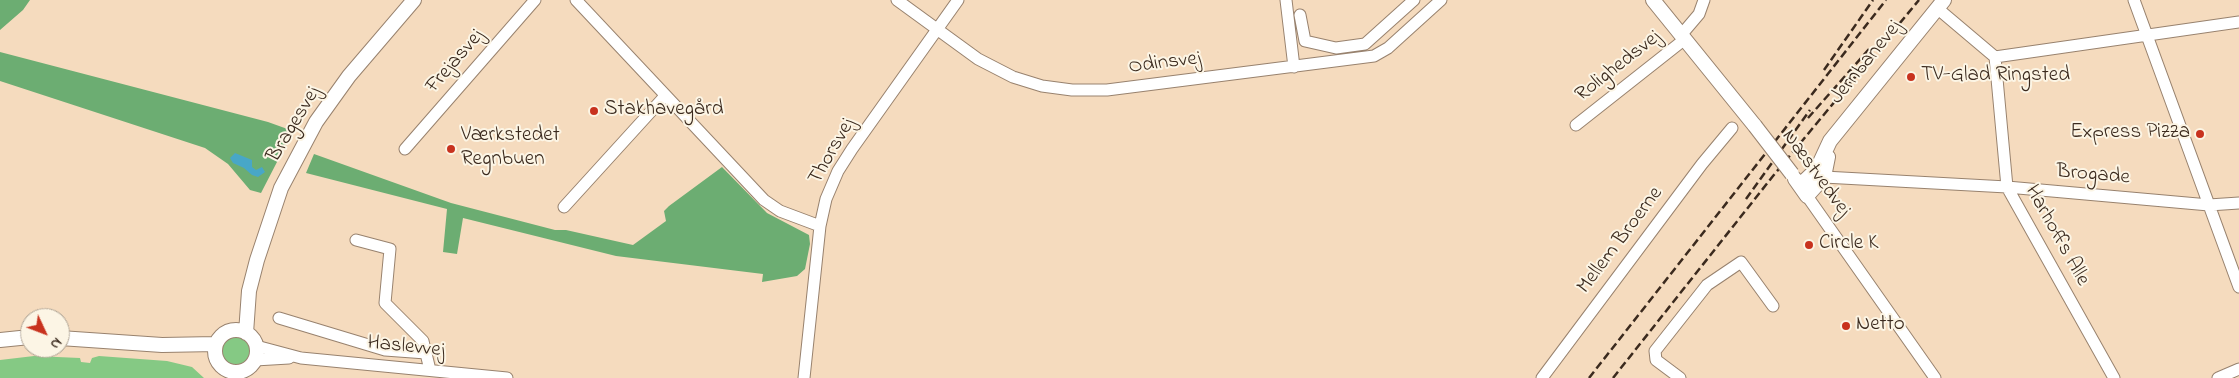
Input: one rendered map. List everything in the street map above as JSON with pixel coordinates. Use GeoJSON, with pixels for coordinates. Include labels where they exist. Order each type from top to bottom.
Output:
{"type":"FeatureCollection","features":[{"type":"Feature","properties":{"kind":"main road","name":"Bragesvej"},"geometry":{"type":"LineString","coordinates":[[232,331],[249,291],[281,188],[312,129],[349,76],[414,0]]}},
{"type":"Feature","properties":{"kind":"main road","name":"Næstvedvej"},"geometry":{"type":"LineString","coordinates":[[1653,0],[1800,185]]}},
{"type":"Feature","properties":{"kind":"main road","name":"Jernbanevej"},"geometry":{"type":"LineString","coordinates":[[1800,185],[1816,169],[1830,141],[1940,4]]}},
{"type":"Feature","properties":{"kind":"main road","name":"Jernbanevej"},"geometry":{"type":"LineString","coordinates":[[1824,177],[1829,152],[1842,127]]}},
{"type":"Feature","properties":{"kind":"main road"},"geometry":{"type":"LineString","coordinates":[[1800,185],[1824,177]]}},
{"type":"Feature","properties":{"kind":"main road","name":"Bragesvej"},"geometry":{"type":"LineString","coordinates":[[246,333],[249,291]]}},
{"type":"Feature","properties":{"kind":"main road"},"geometry":{"type":"LineString","coordinates":[[70,339],[162,345],[219,362],[236,375],[247,369],[255,353],[246,333],[232,331],[226,333],[219,362]]}},
{"type":"Feature","properties":{"kind":"main road"},"geometry":{"type":"LineString","coordinates":[[0,340],[20,338]]}},
{"type":"Feature","properties":{"kind":"street","name":"Frejasvej"},"geometry":{"type":"LineString","coordinates":[[405,149],[536,0]]}},
{"type":"Feature","properties":{"kind":"street"},"geometry":{"type":"LineString","coordinates":[[576,0],[764,200],[780,211],[820,226]]}},
{"type":"Feature","properties":{"kind":"street","name":"Odinsvej"},"geometry":{"type":"LineString","coordinates":[[897,0],[978,58],[1013,77],[1042,86],[1072,90],[1108,90],[1374,56],[1388,48],[1441,0]]}},
{"type":"Feature","properties":{"kind":"street","name":"Thorsvej"},"geometry":{"type":"LineString","coordinates":[[804,378],[820,226],[826,199],[838,171],[958,0]]}},
{"type":"Feature","properties":{"kind":"street"},"geometry":{"type":"LineString","coordinates":[[1286,0],[1294,67]]}},
{"type":"Feature","properties":{"kind":"street"},"geometry":{"type":"LineString","coordinates":[[1300,15],[1305,41],[1336,48],[1365,44],[1414,0]]}},
{"type":"Feature","properties":{"kind":"street","name":"Rolighedsvej"},"geometry":{"type":"LineString","coordinates":[[1576,125],[1683,36],[1699,14],[1704,0]]}},
{"type":"Feature","properties":{"kind":"street"},"geometry":{"type":"LineString","coordinates":[[2134,0],[2239,287]]}},
{"type":"Feature","properties":{"kind":"street"},"geometry":{"type":"LineString","coordinates":[[1940,4],[1994,57],[2239,22]]}},
{"type":"Feature","properties":{"kind":"street"},"geometry":{"type":"LineString","coordinates":[[1346,46],[1348,59]]}},
{"type":"Feature","properties":{"kind":"street","name":"Harhoffs Alle"},"geometry":{"type":"LineString","coordinates":[[1994,57],[2007,188],[2114,378]]}},
{"type":"Feature","properties":{"kind":"street"},"geometry":{"type":"LineString","coordinates":[[564,207],[665,96]]}},
{"type":"Feature","properties":{"kind":"street","name":"Mellem Broerne"},"geometry":{"type":"LineString","coordinates":[[1542,378],[1702,164],[1732,128]]}},
{"type":"Feature","properties":{"kind":"street","name":"Brogade"},"geometry":{"type":"LineString","coordinates":[[1824,177],[2007,188],[2209,205],[2239,203]]}},
{"type":"Feature","properties":{"kind":"street","name":"Næstvedvej"},"geometry":{"type":"LineString","coordinates":[[1800,185],[1935,378]]}},
{"type":"Feature","properties":{"kind":"street"},"geometry":{"type":"LineString","coordinates":[[356,240],[390,249],[385,303],[423,340],[430,370]]}},
{"type":"Feature","properties":{"kind":"street"},"geometry":{"type":"LineString","coordinates":[[1680,378],[1656,360],[1655,351],[1707,285],[1741,262],[1773,306]]}},
{"type":"Feature","properties":{"kind":"street"},"geometry":{"type":"LineString","coordinates":[[279,318],[385,350],[426,354]]}},
{"type":"Feature","properties":{"kind":"street","name":"Haslevvej"},"geometry":{"type":"LineString","coordinates":[[255,353],[507,378]]}},
{"type":"Feature","properties":{"kind":"street"},"geometry":{"type":"LineString","coordinates":[[2218,378],[2239,369]]}},
{"type":"Feature","properties":{"kind":"green space"},"geometry":{"type":"Polygon","coordinates":[[[0,0],[30,0],[23,10],[0,30],[0,0]]]}},
{"type":"Feature","properties":{"kind":"green space"},"geometry":{"type":"Polygon","coordinates":[[[0,52],[268,122],[293,131],[261,193],[250,190],[228,164],[205,148],[0,81],[0,52]]]}},
{"type":"Feature","properties":{"kind":"green space"},"geometry":{"type":"Polygon","coordinates":[[[314,154],[451,203],[555,230],[566,230],[633,245],[666,221],[664,211],[669,206],[722,167],[767,213],[809,235],[810,244],[805,269],[797,276],[762,282],[763,274],[616,256],[463,218],[457,254],[443,252],[447,209],[306,173],[314,154]]]}},
{"type":"Feature","properties":{"kind":"green space"},"geometry":{"type":"Polygon","coordinates":[[[235,337],[246,341],[250,352],[246,363],[235,367],[224,363],[220,352],[224,341],[235,337]]]}},
{"type":"Feature","properties":{"kind":"green space"},"geometry":{"type":"Polygon","coordinates":[[[99,356],[167,361],[192,367],[204,378],[0,378],[0,360],[20,358],[70,358],[80,358],[81,362],[90,363],[92,358],[99,356]]]}},
{"type":"Feature","properties":{"kind":"water"},"geometry":{"type":"Polygon","coordinates":[[[235,153],[252,160],[252,167],[256,170],[262,167],[265,172],[258,177],[233,163],[230,158],[235,153]]]}},
{"type":"Feature","properties":{"kind":"railway"},"geometry":{"type":"LineString","coordinates":[[1824,70],[1873,0]]}},
{"type":"Feature","properties":{"kind":"railway"},"geometry":{"type":"LineString","coordinates":[[1589,378],[1886,0]]}},
{"type":"Feature","properties":{"kind":"railway"},"geometry":{"type":"LineString","coordinates":[[1613,378],[1773,176],[1919,0]]}},
{"type":"Feature","properties":{"kind":"railway"},"geometry":{"type":"LineString","coordinates":[[1808,118],[1870,48]]}},
{"type":"Feature","properties":{"kind":"railway"},"geometry":{"type":"LineString","coordinates":[[1746,199],[1810,110]]}},
{"type":"Feature","properties":{"kind":"place","name":"TV-Glad Ringsted"},"geometry":{"type":"Point","coordinates":[1911,77]}},
{"type":"Feature","properties":{"kind":"place","name":"Stakhavegård"},"geometry":{"type":"Point","coordinates":[594,111]}},
{"type":"Feature","properties":{"kind":"place","name":"Express Pizza"},"geometry":{"type":"Point","coordinates":[2200,134]}},
{"type":"Feature","properties":{"kind":"place","name":"Værkstedet Regnbuen"},"geometry":{"type":"Point","coordinates":[451,149]}},
{"type":"Feature","properties":{"kind":"place","name":"Circle K"},"geometry":{"type":"Point","coordinates":[1809,245]}},
{"type":"Feature","properties":{"kind":"place","name":"Netto"},"geometry":{"type":"Point","coordinates":[1846,326]}}]}
